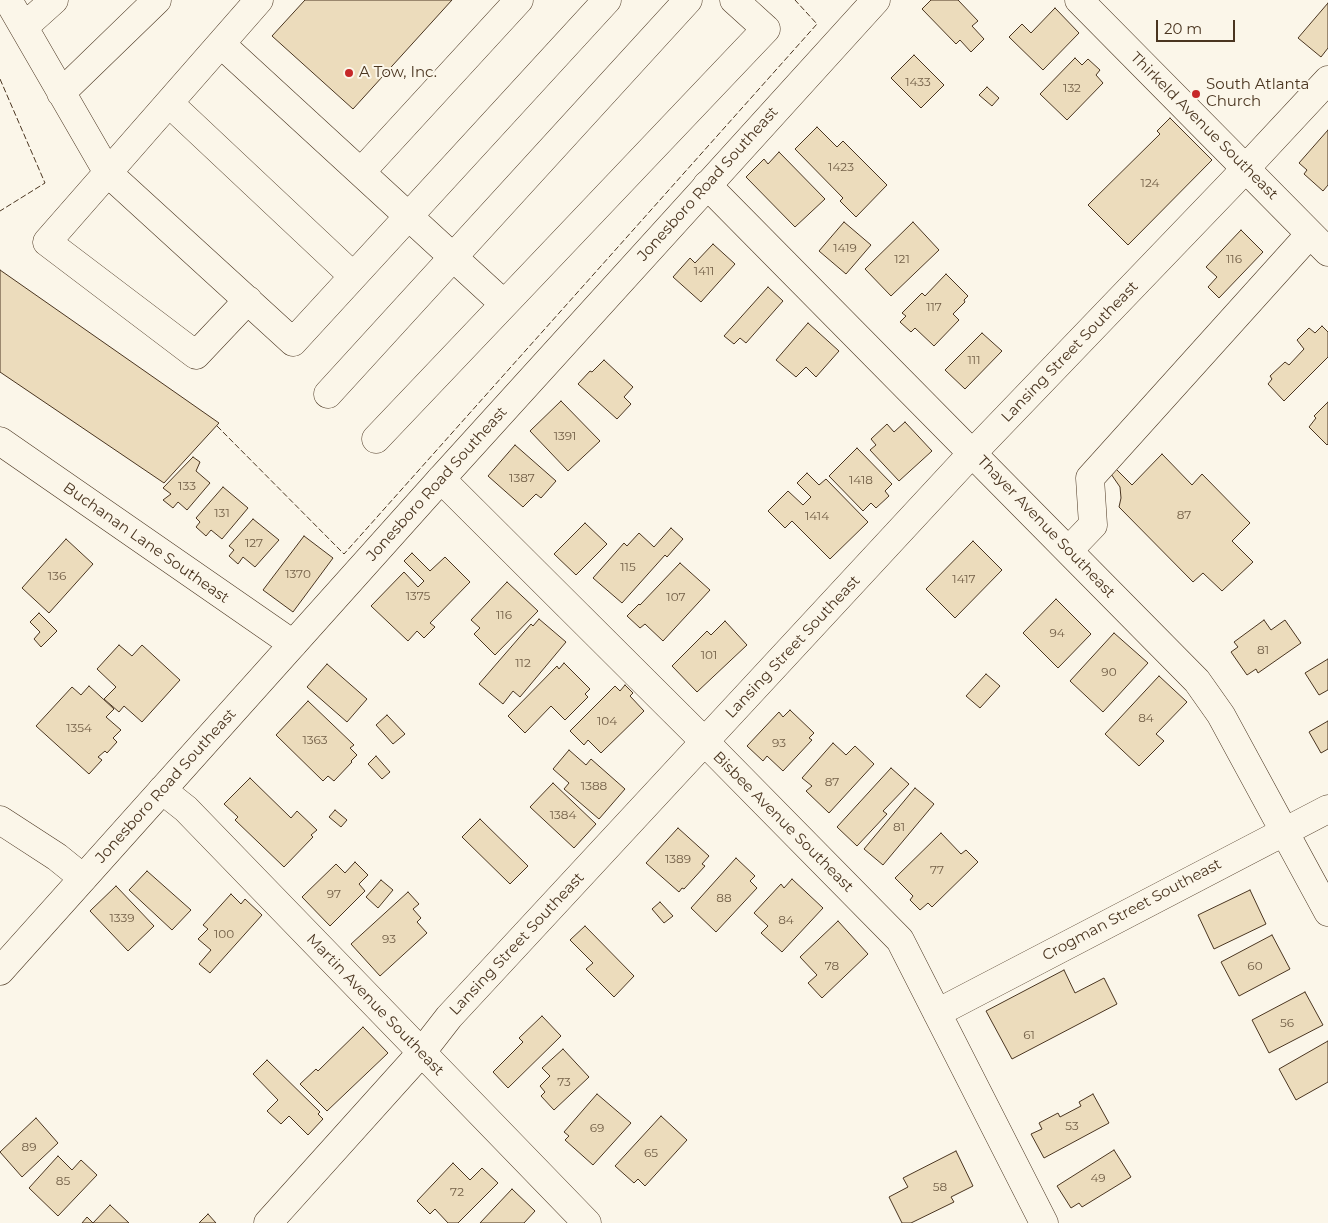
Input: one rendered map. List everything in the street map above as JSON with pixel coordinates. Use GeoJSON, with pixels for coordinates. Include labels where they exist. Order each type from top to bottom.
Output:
{"type":"FeatureCollection","features":[{"type":"Feature","properties":{"kind":"street"},"geometry":{"type":"LineString","coordinates":[[8,0],[108,173],[293,342],[607,0]]}},
{"type":"Feature","properties":{"kind":"street"},"geometry":{"type":"LineString","coordinates":[[24,27],[54,0]]}},
{"type":"Feature","properties":{"kind":"street"},"geometry":{"type":"LineString","coordinates":[[62,93],[157,0]]}},
{"type":"Feature","properties":{"kind":"street"},"geometry":{"type":"LineString","coordinates":[[248,300],[196,355],[47,242],[260,0]]}},
{"type":"Feature","properties":{"kind":"street"},"geometry":{"type":"LineString","coordinates":[[360,172],[518,0]]}},
{"type":"Feature","properties":{"kind":"street"},"geometry":{"type":"LineString","coordinates":[[328,394],[688,0]]}},
{"type":"Feature","properties":{"kind":"street"},"geometry":{"type":"LineString","coordinates":[[376,440],[766,29],[734,0]]}},
{"type":"Feature","properties":{"kind":"street","name":"Jonesboro Road Southeast"},"geometry":{"type":"LineString","coordinates":[[0,971],[441,479],[876,0]]}},
{"type":"Feature","properties":{"kind":"street","name":"Thirkeld Avenue Southeast"},"geometry":{"type":"LineString","coordinates":[[1079,0],[1319,243]]}},
{"type":"Feature","properties":{"kind":"street"},"geometry":{"type":"LineString","coordinates":[[221,44],[504,304]]}},
{"type":"Feature","properties":{"kind":"street","name":"Lansing Street Southeast"},"geometry":{"type":"LineString","coordinates":[[268,1223],[421,1053],[449,1017],[973,452],[1328,80]]}},
{"type":"Feature","properties":{"kind":"street"},"geometry":{"type":"LineString","coordinates":[[169,103],[353,276]]}},
{"type":"Feature","properties":{"kind":"street","name":"Thayer Avenue Southeast"},"geometry":{"type":"LineString","coordinates":[[707,185],[973,452],[1197,681],[1221,715],[1328,912]]}},
{"type":"Feature","properties":{"kind":"street"},"geometry":{"type":"LineString","coordinates":[[1069,550],[1093,525],[1090,478],[1319,243]]}},
{"type":"Feature","properties":{"kind":"street","name":"Buchanan Lane Southeast"},"geometry":{"type":"LineString","coordinates":[[0,441],[293,644]]}},
{"type":"Feature","properties":{"kind":"street","name":"Bisbee Avenue Southeast"},"geometry":{"type":"LineString","coordinates":[[441,479],[705,742],[900,940],[1044,1223]]}},
{"type":"Feature","properties":{"kind":"street","name":"Martin Avenue Southeast"},"geometry":{"type":"LineString","coordinates":[[162,790],[186,809],[587,1223]]}},
{"type":"Feature","properties":{"kind":"street","name":"Crogman Street Southeast"},"geometry":{"type":"LineString","coordinates":[[937,1013],[1328,808]]}},
{"type":"Feature","properties":{"kind":"street"},"geometry":{"type":"LineString","coordinates":[[0,820],[57,857],[83,878]]}},
{"type":"Feature","properties":{"kind":"building","name":"A Tow, Inc."},"geometry":{"type":"Polygon","coordinates":[[[305,0],[452,0],[353,109],[272,36],[305,0]]]}},
{"type":"Feature","properties":{"kind":"building"},"geometry":{"type":"Polygon","coordinates":[[[931,0],[958,0],[978,21],[972,26],[984,39],[971,52],[960,40],[956,44],[922,9],[931,0]]]}},
{"type":"Feature","properties":{"kind":"building"},"geometry":{"type":"Polygon","coordinates":[[[1328,3],[1328,48],[1321,57],[1298,38],[1328,3]]]}},
{"type":"Feature","properties":{"kind":"building"},"geometry":{"type":"Polygon","coordinates":[[[1055,8],[1079,33],[1043,70],[1009,37],[1022,24],[1031,33],[1055,8]]]}},
{"type":"Feature","properties":{"kind":"building"},"geometry":{"type":"Polygon","coordinates":[[[914,55],[944,85],[921,108],[891,78],[914,55]]]}},
{"type":"Feature","properties":{"kind":"building"},"geometry":{"type":"Polygon","coordinates":[[[1075,58],[1082,65],[1088,59],[1100,70],[1096,75],[1103,83],[1067,120],[1040,94],[1075,58]]]}},
{"type":"Feature","properties":{"kind":"building"},"geometry":{"type":"Polygon","coordinates":[[[987,87],[999,98],[992,106],[979,95],[987,87]]]}},
{"type":"Feature","properties":{"kind":"building"},"geometry":{"type":"Polygon","coordinates":[[[1170,118],[1212,160],[1128,245],[1088,205],[1160,134],[1157,131],[1170,118]]]}},
{"type":"Feature","properties":{"kind":"building"},"geometry":{"type":"Polygon","coordinates":[[[817,127],[837,147],[843,141],[887,185],[856,217],[840,201],[843,198],[795,149],[817,127]]]}},
{"type":"Feature","properties":{"kind":"building"},"geometry":{"type":"Polygon","coordinates":[[[1328,130],[1328,185],[1323,191],[1304,174],[1307,170],[1299,163],[1328,130]]]}},
{"type":"Feature","properties":{"kind":"building"},"geometry":{"type":"Polygon","coordinates":[[[779,152],[825,199],[795,227],[746,177],[764,159],[768,164],[779,152]]]}},
{"type":"Feature","properties":{"kind":"building"},"geometry":{"type":"Polygon","coordinates":[[[844,222],[871,245],[846,274],[819,251],[844,222]]]}},
{"type":"Feature","properties":{"kind":"building"},"geometry":{"type":"Polygon","coordinates":[[[913,222],[939,250],[891,296],[865,269],[913,222]]]}},
{"type":"Feature","properties":{"kind":"building"},"geometry":{"type":"Polygon","coordinates":[[[1241,230],[1263,252],[1219,298],[1208,287],[1217,277],[1206,267],[1241,230]]]}},
{"type":"Feature","properties":{"kind":"building"},"geometry":{"type":"Polygon","coordinates":[[[713,244],[735,264],[701,302],[673,277],[690,258],[695,263],[713,244]]]}},
{"type":"Feature","properties":{"kind":"building"},"geometry":{"type":"Polygon","coordinates":[[[0,270],[219,423],[164,483],[0,372],[0,270]]]}},
{"type":"Feature","properties":{"kind":"building"},"geometry":{"type":"Polygon","coordinates":[[[946,274],[968,296],[964,300],[965,302],[953,314],[959,320],[934,346],[915,328],[911,332],[900,322],[906,316],[902,313],[922,293],[925,296],[946,274]]]}},
{"type":"Feature","properties":{"kind":"building"},"geometry":{"type":"Polygon","coordinates":[[[768,287],[783,301],[746,343],[740,338],[734,344],[724,336],[768,287]]]}},
{"type":"Feature","properties":{"kind":"building"},"geometry":{"type":"Polygon","coordinates":[[[808,323],[839,351],[816,377],[806,367],[796,377],[776,360],[808,323]]]}},
{"type":"Feature","properties":{"kind":"building"},"geometry":{"type":"Polygon","coordinates":[[[1322,326],[1328,332],[1328,357],[1284,401],[1268,384],[1272,379],[1270,376],[1285,362],[1289,365],[1304,349],[1297,340],[1309,328],[1315,333],[1322,326]]]}},
{"type":"Feature","properties":{"kind":"building"},"geometry":{"type":"Polygon","coordinates":[[[982,333],[1002,351],[965,389],[945,370],[982,333]]]}},
{"type":"Feature","properties":{"kind":"building"},"geometry":{"type":"Polygon","coordinates":[[[604,360],[633,387],[624,397],[631,404],[617,419],[578,384],[604,360]]]}},
{"type":"Feature","properties":{"kind":"building"},"geometry":{"type":"Polygon","coordinates":[[[561,401],[600,441],[568,471],[530,431],[561,401]]]}},
{"type":"Feature","properties":{"kind":"building"},"geometry":{"type":"Polygon","coordinates":[[[1328,402],[1327,445],[1309,427],[1316,418],[1314,416],[1328,402]]]}},
{"type":"Feature","properties":{"kind":"building"},"geometry":{"type":"Polygon","coordinates":[[[905,422],[932,451],[899,481],[870,450],[876,445],[871,439],[887,424],[894,432],[905,422]]]}},
{"type":"Feature","properties":{"kind":"building"},"geometry":{"type":"Polygon","coordinates":[[[515,445],[556,481],[541,498],[536,494],[523,507],[488,476],[515,445]]]}},
{"type":"Feature","properties":{"kind":"building"},"geometry":{"type":"Polygon","coordinates":[[[857,448],[892,484],[885,491],[889,496],[876,508],[871,503],[863,511],[829,476],[857,448]]]}},
{"type":"Feature","properties":{"kind":"building"},"geometry":{"type":"Polygon","coordinates":[[[1162,454],[1192,485],[1202,474],[1250,523],[1232,541],[1253,562],[1222,591],[1203,573],[1193,582],[1119,507],[1121,498],[1120,487],[1111,474],[1115,468],[1132,485],[1162,454]]]}},
{"type":"Feature","properties":{"kind":"building"},"geometry":{"type":"Polygon","coordinates":[[[193,457],[200,462],[196,471],[210,483],[187,510],[178,502],[173,508],[163,500],[171,494],[163,488],[193,457]]]}},
{"type":"Feature","properties":{"kind":"building"},"geometry":{"type":"Polygon","coordinates":[[[807,473],[819,485],[826,479],[868,522],[830,559],[792,521],[785,528],[768,511],[788,491],[803,505],[811,497],[797,483],[807,473]]]}},
{"type":"Feature","properties":{"kind":"building"},"geometry":{"type":"Polygon","coordinates":[[[223,487],[248,508],[222,539],[211,530],[206,536],[196,527],[200,522],[196,518],[223,487]]]}},
{"type":"Feature","properties":{"kind":"building"},"geometry":{"type":"Polygon","coordinates":[[[253,519],[279,540],[255,567],[243,557],[238,564],[229,556],[234,550],[229,546],[253,519]]]}},
{"type":"Feature","properties":{"kind":"building"},"geometry":{"type":"Polygon","coordinates":[[[585,523],[607,544],[576,575],[554,554],[585,523]]]}},
{"type":"Feature","properties":{"kind":"building"},"geometry":{"type":"Polygon","coordinates":[[[671,528],[683,539],[667,557],[665,555],[622,603],[593,578],[624,543],[627,546],[639,533],[654,547],[671,528]]]}},
{"type":"Feature","properties":{"kind":"building"},"geometry":{"type":"Polygon","coordinates":[[[304,536],[333,558],[293,612],[263,590],[304,536]]]}},
{"type":"Feature","properties":{"kind":"building"},"geometry":{"type":"Polygon","coordinates":[[[66,539],[93,564],[49,613],[22,588],[66,539]]]}},
{"type":"Feature","properties":{"kind":"building"},"geometry":{"type":"Polygon","coordinates":[[[973,541],[1002,570],[955,618],[926,589],[973,541]]]}},
{"type":"Feature","properties":{"kind":"building"},"geometry":{"type":"Polygon","coordinates":[[[412,553],[430,571],[445,557],[470,582],[430,623],[435,627],[424,638],[417,631],[408,641],[371,606],[404,572],[418,587],[424,581],[404,561],[412,553]]]}},
{"type":"Feature","properties":{"kind":"building"},"geometry":{"type":"Polygon","coordinates":[[[680,563],[710,590],[663,641],[645,624],[640,628],[627,616],[680,563]]]}},
{"type":"Feature","properties":{"kind":"building"},"geometry":{"type":"Polygon","coordinates":[[[507,582],[538,611],[495,655],[474,634],[480,628],[471,620],[507,582]]]}},
{"type":"Feature","properties":{"kind":"building"},"geometry":{"type":"Polygon","coordinates":[[[1056,599],[1091,634],[1058,668],[1023,633],[1056,599]]]}},
{"type":"Feature","properties":{"kind":"building"},"geometry":{"type":"Polygon","coordinates":[[[39,613],[57,631],[41,647],[34,639],[40,632],[30,622],[39,613]]]}},
{"type":"Feature","properties":{"kind":"building"},"geometry":{"type":"Polygon","coordinates":[[[539,619],[566,642],[520,697],[513,691],[503,704],[479,684],[531,624],[533,626],[539,619]]]}},
{"type":"Feature","properties":{"kind":"building"},"geometry":{"type":"Polygon","coordinates":[[[1264,620],[1271,630],[1285,620],[1301,643],[1258,673],[1256,669],[1247,675],[1231,652],[1238,647],[1234,642],[1264,620]]]}},
{"type":"Feature","properties":{"kind":"building"},"geometry":{"type":"Polygon","coordinates":[[[725,621],[747,645],[697,692],[672,666],[707,631],[711,635],[725,621]]]}},
{"type":"Feature","properties":{"kind":"building"},"geometry":{"type":"Polygon","coordinates":[[[1114,633],[1148,663],[1103,712],[1070,681],[1114,633]]]}},
{"type":"Feature","properties":{"kind":"building"},"geometry":{"type":"Polygon","coordinates":[[[119,645],[132,656],[142,645],[180,680],[142,722],[124,706],[119,712],[104,699],[116,687],[97,669],[119,645]]]}},
{"type":"Feature","properties":{"kind":"building"},"geometry":{"type":"Polygon","coordinates":[[[1328,659],[1328,690],[1319,695],[1305,673],[1328,659]]]}},
{"type":"Feature","properties":{"kind":"building"},"geometry":{"type":"Polygon","coordinates":[[[564,663],[590,689],[585,694],[588,697],[565,720],[551,706],[525,733],[508,716],[557,666],[559,669],[564,663]]]}},
{"type":"Feature","properties":{"kind":"building"},"geometry":{"type":"Polygon","coordinates":[[[327,664],[367,699],[347,722],[307,687],[327,664]]]}},
{"type":"Feature","properties":{"kind":"building"},"geometry":{"type":"Polygon","coordinates":[[[986,674],[1000,686],[980,708],[966,696],[986,674]]]}},
{"type":"Feature","properties":{"kind":"building"},"geometry":{"type":"Polygon","coordinates":[[[1159,676],[1187,702],[1156,734],[1164,741],[1139,766],[1105,734],[1159,676]]]}},
{"type":"Feature","properties":{"kind":"building"},"geometry":{"type":"Polygon","coordinates":[[[625,685],[633,693],[630,696],[644,711],[601,753],[588,740],[584,745],[570,731],[615,686],[620,691],[625,685]]]}},
{"type":"Feature","properties":{"kind":"building"},"geometry":{"type":"Polygon","coordinates":[[[89,686],[114,709],[106,717],[121,730],[113,738],[117,742],[107,753],[105,751],[98,757],[102,760],[89,774],[36,726],[72,687],[81,695],[89,686]]]}},
{"type":"Feature","properties":{"kind":"building"},"geometry":{"type":"Polygon","coordinates":[[[308,701],[354,745],[350,748],[357,755],[334,781],[328,776],[323,781],[276,735],[308,701]]]}},
{"type":"Feature","properties":{"kind":"building"},"geometry":{"type":"Polygon","coordinates":[[[790,710],[814,733],[809,738],[812,740],[783,771],[767,756],[763,761],[747,746],[779,712],[783,717],[790,710]]]}},
{"type":"Feature","properties":{"kind":"building"},"geometry":{"type":"Polygon","coordinates":[[[387,715],[405,734],[393,744],[376,725],[387,715]]]}},
{"type":"Feature","properties":{"kind":"building"},"geometry":{"type":"Polygon","coordinates":[[[1328,721],[1328,749],[1321,753],[1309,732],[1328,721]]]}},
{"type":"Feature","properties":{"kind":"building"},"geometry":{"type":"Polygon","coordinates":[[[833,743],[846,755],[855,746],[874,764],[829,813],[806,791],[812,786],[802,778],[833,743]]]}},
{"type":"Feature","properties":{"kind":"building"},"geometry":{"type":"Polygon","coordinates":[[[569,750],[586,765],[591,759],[625,789],[599,819],[564,789],[569,783],[553,769],[569,750]]]}},
{"type":"Feature","properties":{"kind":"building"},"geometry":{"type":"Polygon","coordinates":[[[376,756],[390,772],[382,779],[368,764],[376,756]]]}},
{"type":"Feature","properties":{"kind":"building"},"geometry":{"type":"Polygon","coordinates":[[[891,768],[909,784],[883,811],[887,814],[857,846],[837,827],[891,768]]]}},
{"type":"Feature","properties":{"kind":"building"},"geometry":{"type":"Polygon","coordinates":[[[250,778],[291,818],[297,811],[317,830],[311,835],[313,837],[284,867],[235,820],[238,817],[224,804],[250,778]]]}},
{"type":"Feature","properties":{"kind":"building"},"geometry":{"type":"Polygon","coordinates":[[[553,783],[596,824],[574,848],[530,807],[553,783]]]}},
{"type":"Feature","properties":{"kind":"building"},"geometry":{"type":"Polygon","coordinates":[[[915,788],[934,804],[883,865],[864,849],[915,788]]]}},
{"type":"Feature","properties":{"kind":"building"},"geometry":{"type":"Polygon","coordinates":[[[335,810],[347,820],[341,827],[329,817],[335,810]]]}},
{"type":"Feature","properties":{"kind":"building"},"geometry":{"type":"Polygon","coordinates":[[[480,819],[528,866],[510,884],[462,837],[480,819]]]}},
{"type":"Feature","properties":{"kind":"building"},"geometry":{"type":"Polygon","coordinates":[[[678,828],[709,856],[702,864],[705,866],[679,892],[646,863],[678,828]]]}},
{"type":"Feature","properties":{"kind":"building"},"geometry":{"type":"Polygon","coordinates":[[[941,833],[961,854],[966,850],[978,862],[932,907],[928,903],[920,910],[910,900],[913,896],[895,878],[941,833]]]}},
{"type":"Feature","properties":{"kind":"building"},"geometry":{"type":"Polygon","coordinates":[[[736,858],[755,876],[750,881],[757,888],[716,932],[691,908],[736,858]]]}},
{"type":"Feature","properties":{"kind":"building"},"geometry":{"type":"Polygon","coordinates":[[[355,862],[368,875],[359,884],[365,891],[330,926],[302,897],[336,864],[345,873],[355,862]]]}},
{"type":"Feature","properties":{"kind":"building"},"geometry":{"type":"Polygon","coordinates":[[[147,871],[191,910],[172,930],[129,890],[147,871]]]}},
{"type":"Feature","properties":{"kind":"building"},"geometry":{"type":"Polygon","coordinates":[[[792,879],[823,908],[782,952],[761,933],[768,926],[754,913],[781,884],[784,888],[792,879]]]}},
{"type":"Feature","properties":{"kind":"building"},"geometry":{"type":"Polygon","coordinates":[[[381,880],[393,890],[378,908],[366,897],[381,880]]]}},
{"type":"Feature","properties":{"kind":"building"},"geometry":{"type":"Polygon","coordinates":[[[116,886],[154,926],[128,951],[90,911],[116,886]]]}},
{"type":"Feature","properties":{"kind":"building"},"geometry":{"type":"Polygon","coordinates":[[[1250,890],[1266,924],[1214,949],[1198,915],[1250,890]]]}},
{"type":"Feature","properties":{"kind":"building"},"geometry":{"type":"Polygon","coordinates":[[[408,892],[419,904],[413,909],[421,918],[417,922],[427,933],[380,976],[351,944],[408,892]]]}},
{"type":"Feature","properties":{"kind":"building"},"geometry":{"type":"Polygon","coordinates":[[[231,894],[241,904],[245,899],[262,915],[210,973],[199,964],[211,950],[198,939],[208,929],[203,925],[231,894]]]}},
{"type":"Feature","properties":{"kind":"building"},"geometry":{"type":"Polygon","coordinates":[[[660,902],[673,916],[664,923],[652,909],[660,902]]]}},
{"type":"Feature","properties":{"kind":"building"},"geometry":{"type":"Polygon","coordinates":[[[838,921],[868,954],[822,998],[808,983],[817,975],[800,957],[838,921]]]}},
{"type":"Feature","properties":{"kind":"building"},"geometry":{"type":"Polygon","coordinates":[[[585,926],[634,976],[614,997],[586,969],[593,963],[570,940],[585,926]]]}},
{"type":"Feature","properties":{"kind":"building"},"geometry":{"type":"Polygon","coordinates":[[[1272,935],[1290,969],[1239,996],[1221,962],[1272,935]]]}},
{"type":"Feature","properties":{"kind":"building"},"geometry":{"type":"Polygon","coordinates":[[[1064,970],[1075,993],[1104,978],[1117,1004],[1012,1059],[986,1011],[1064,970]]]}},
{"type":"Feature","properties":{"kind":"building"},"geometry":{"type":"Polygon","coordinates":[[[1305,992],[1323,1025],[1269,1053],[1252,1020],[1305,992]]]}},
{"type":"Feature","properties":{"kind":"building"},"geometry":{"type":"Polygon","coordinates":[[[542,1016],[561,1036],[508,1088],[493,1072],[523,1042],[519,1038],[542,1016]]]}},
{"type":"Feature","properties":{"kind":"building"},"geometry":{"type":"Polygon","coordinates":[[[363,1027],[388,1053],[327,1111],[300,1084],[316,1069],[318,1071],[363,1027]]]}},
{"type":"Feature","properties":{"kind":"building"},"geometry":{"type":"Polygon","coordinates":[[[1328,1041],[1328,1082],[1296,1100],[1279,1069],[1328,1041]]]}},
{"type":"Feature","properties":{"kind":"building"},"geometry":{"type":"Polygon","coordinates":[[[563,1049],[589,1077],[554,1110],[541,1096],[545,1092],[540,1086],[550,1076],[542,1068],[563,1049]]]}},
{"type":"Feature","properties":{"kind":"building"},"geometry":{"type":"Polygon","coordinates":[[[267,1060],[320,1112],[318,1114],[323,1119],[308,1135],[289,1116],[281,1124],[267,1111],[278,1100],[253,1074],[267,1060]]]}},
{"type":"Feature","properties":{"kind":"building"},"geometry":{"type":"Polygon","coordinates":[[[597,1094],[631,1123],[593,1165],[565,1140],[569,1136],[564,1132],[597,1094]]]}},
{"type":"Feature","properties":{"kind":"building"},"geometry":{"type":"Polygon","coordinates":[[[1093,1094],[1109,1123],[1044,1158],[1031,1134],[1042,1129],[1039,1123],[1058,1113],[1060,1117],[1081,1106],[1079,1102],[1093,1094]]]}},
{"type":"Feature","properties":{"kind":"building"},"geometry":{"type":"Polygon","coordinates":[[[661,1116],[687,1140],[645,1186],[638,1179],[634,1183],[615,1166],[661,1116]]]}},
{"type":"Feature","properties":{"kind":"building"},"geometry":{"type":"Polygon","coordinates":[[[36,1118],[58,1143],[22,1177],[0,1152],[36,1118]]]}},
{"type":"Feature","properties":{"kind":"building"},"geometry":{"type":"Polygon","coordinates":[[[1114,1150],[1131,1177],[1082,1207],[1079,1203],[1071,1208],[1057,1186],[1114,1150]]]}},
{"type":"Feature","properties":{"kind":"building"},"geometry":{"type":"Polygon","coordinates":[[[956,1151],[973,1186],[951,1197],[954,1202],[911,1223],[902,1223],[889,1197],[908,1187],[903,1178],[956,1151]]]}},
{"type":"Feature","properties":{"kind":"building"},"geometry":{"type":"Polygon","coordinates":[[[58,1156],[72,1170],[81,1160],[97,1175],[58,1216],[29,1188],[58,1156]]]}},
{"type":"Feature","properties":{"kind":"building"},"geometry":{"type":"Polygon","coordinates":[[[453,1163],[470,1180],[482,1168],[498,1183],[458,1223],[448,1223],[435,1209],[430,1214],[417,1201],[453,1163]]]}},
{"type":"Feature","properties":{"kind":"building"},"geometry":{"type":"Polygon","coordinates":[[[512,1189],[535,1211],[524,1223],[480,1223],[512,1189]]]}},
{"type":"Feature","properties":{"kind":"building"},"geometry":{"type":"Polygon","coordinates":[[[110,1205],[129,1223],[93,1223],[110,1205]]]}},
{"type":"Feature","properties":{"kind":"building"},"geometry":{"type":"Polygon","coordinates":[[[208,1214],[216,1223],[199,1223],[208,1214]]]}},
{"type":"Feature","properties":{"kind":"building"},"geometry":{"type":"Polygon","coordinates":[[[87,1217],[93,1223],[82,1223],[87,1217]]]}},
{"type":"Feature","properties":{"kind":"fence"},"geometry":{"type":"LineString","coordinates":[[217,426],[344,554],[817,24],[795,0]]}},
{"type":"Feature","properties":{"kind":"fence"},"geometry":{"type":"LineString","coordinates":[[0,79],[45,183],[0,211]]}},
{"type":"Feature","properties":{"kind":"place","name":"A Tow, Inc."},"geometry":{"type":"Point","coordinates":[349,73]}},
{"type":"Feature","properties":{"kind":"place","name":"South Atlanta Church"},"geometry":{"type":"Point","coordinates":[1196,94]}}]}
